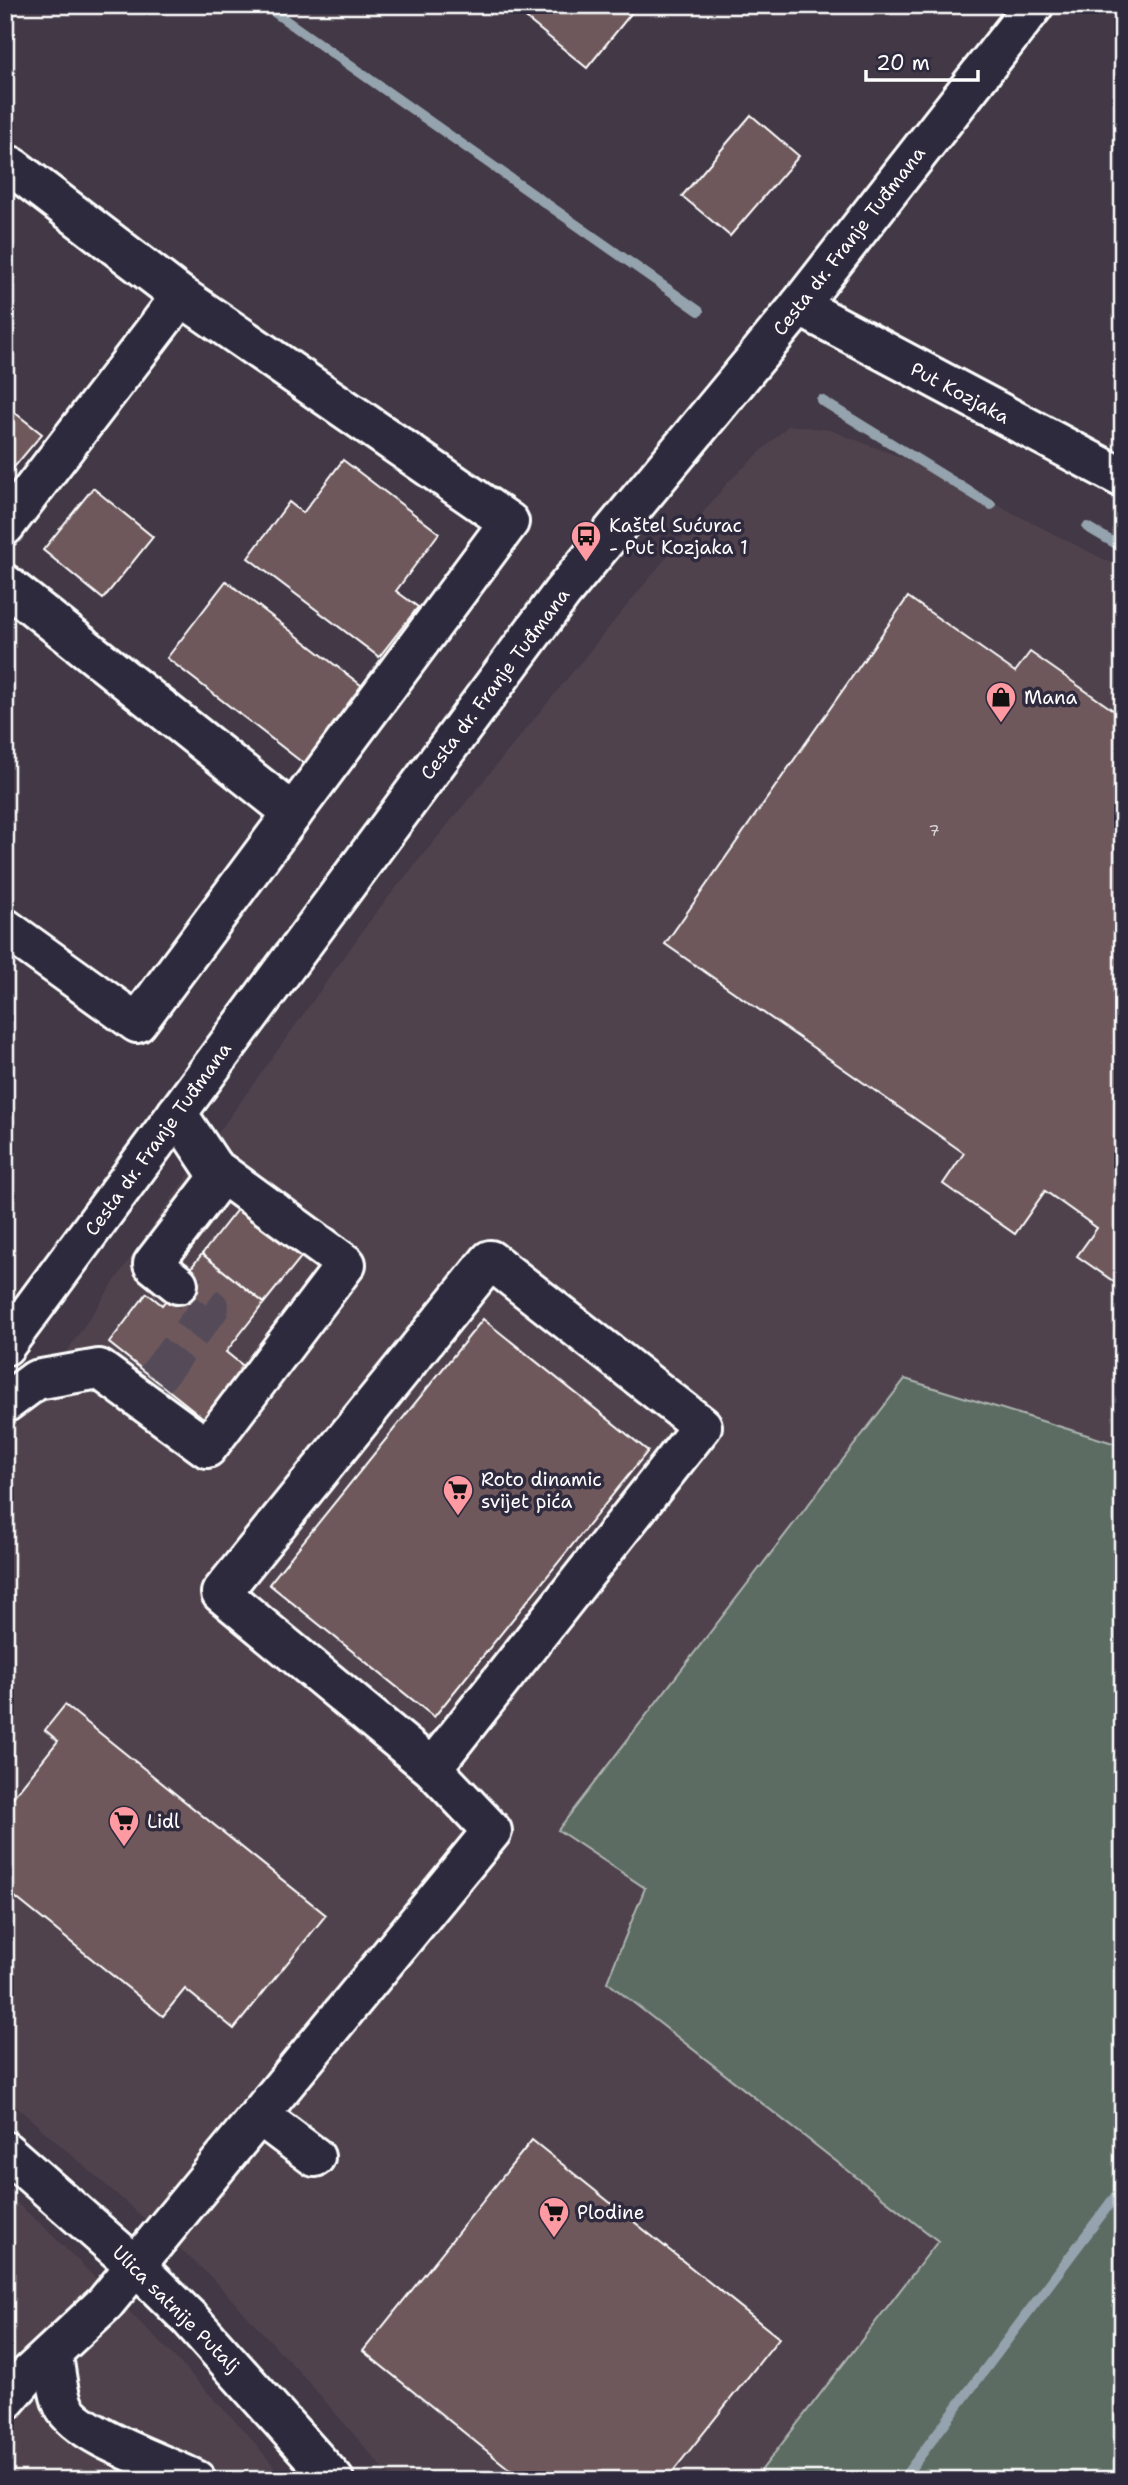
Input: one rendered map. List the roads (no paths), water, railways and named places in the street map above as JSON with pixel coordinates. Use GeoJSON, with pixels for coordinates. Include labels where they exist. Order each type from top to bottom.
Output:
{"type":"FeatureCollection","features":[{"type":"Feature","properties":{"kind":"main road","name":"Cesta dr. Franje Tuđmana"},"geometry":{"type":"LineString","coordinates":[[5,1346],[562,593],[799,306],[1034,5]]}},
{"type":"Feature","properties":{"kind":"main road"},"geometry":{"type":"LineString","coordinates":[[5,174],[11,166],[181,296],[509,522],[137,1023],[5,928]]}},
{"type":"Feature","properties":{"kind":"main road"},"geometry":{"type":"LineString","coordinates":[[5,526],[181,296]]}},
{"type":"Feature","properties":{"kind":"main road","name":"Put Kozjaka"},"geometry":{"type":"LineString","coordinates":[[799,306],[1123,478]]}},
{"type":"Feature","properties":{"kind":"main road"},"geometry":{"type":"LineString","coordinates":[[5,584],[293,813]]}},
{"type":"Feature","properties":{"kind":"main road"},"geometry":{"type":"LineString","coordinates":[[5,1403],[36,1380],[99,1369],[148,1390],[207,1448],[346,1264],[213,1167],[177,1114]]}},
{"type":"Feature","properties":{"kind":"main road"},"geometry":{"type":"LineString","coordinates":[[178,1284],[153,1264],[222,1174]]}},
{"type":"Feature","properties":{"kind":"main road"},"geometry":{"type":"LineString","coordinates":[[5,2401],[105,2303],[492,1831],[432,1768],[221,1593],[490,1260],[702,1426],[432,1768]]}},
{"type":"Feature","properties":{"kind":"main road"},"geometry":{"type":"LineString","coordinates":[[259,2115],[315,2157]]}},
{"type":"Feature","properties":{"kind":"main road","name":"Ulica satnije Putalj"},"geometry":{"type":"LineString","coordinates":[[5,2151],[136,2266],[208,2339],[334,2480]]}},
{"type":"Feature","properties":{"kind":"main road"},"geometry":{"type":"LineString","coordinates":[[52,2354],[65,2409],[81,2425],[110,2442],[196,2480]]}},
{"type":"Feature","properties":{"kind":"waterway"},"geometry":{"type":"LineString","coordinates":[[264,5],[699,311]]}},
{"type":"Feature","properties":{"kind":"waterway"},"geometry":{"type":"LineString","coordinates":[[821,400],[991,505]]}},
{"type":"Feature","properties":{"kind":"waterway"},"geometry":{"type":"LineString","coordinates":[[1087,527],[1123,548]]}},
{"type":"Feature","properties":{"kind":"waterway"},"geometry":{"type":"LineString","coordinates":[[902,2480],[1123,2186]]}},
{"type":"Feature","properties":{"kind":"tunnel"},"geometry":{"type":"LineString","coordinates":[[155,1379],[210,1308],[178,1284]]}},
{"type":"Feature","properties":{"kind":"place","name":"Kaštel Sućurac - Put Kozjaka 1"},"geometry":{"type":"Point","coordinates":[586,563]}},
{"type":"Feature","properties":{"kind":"place","name":"Mana"},"geometry":{"type":"Point","coordinates":[1001,724]}},
{"type":"Feature","properties":{"kind":"place","name":"Roto dinamic svijet pića"},"geometry":{"type":"Point","coordinates":[458,1517]}},
{"type":"Feature","properties":{"kind":"place","name":"Lidl"},"geometry":{"type":"Point","coordinates":[124,1848]}},
{"type":"Feature","properties":{"kind":"place","name":"Plodine"},"geometry":{"type":"Point","coordinates":[554,2239]}}]}
